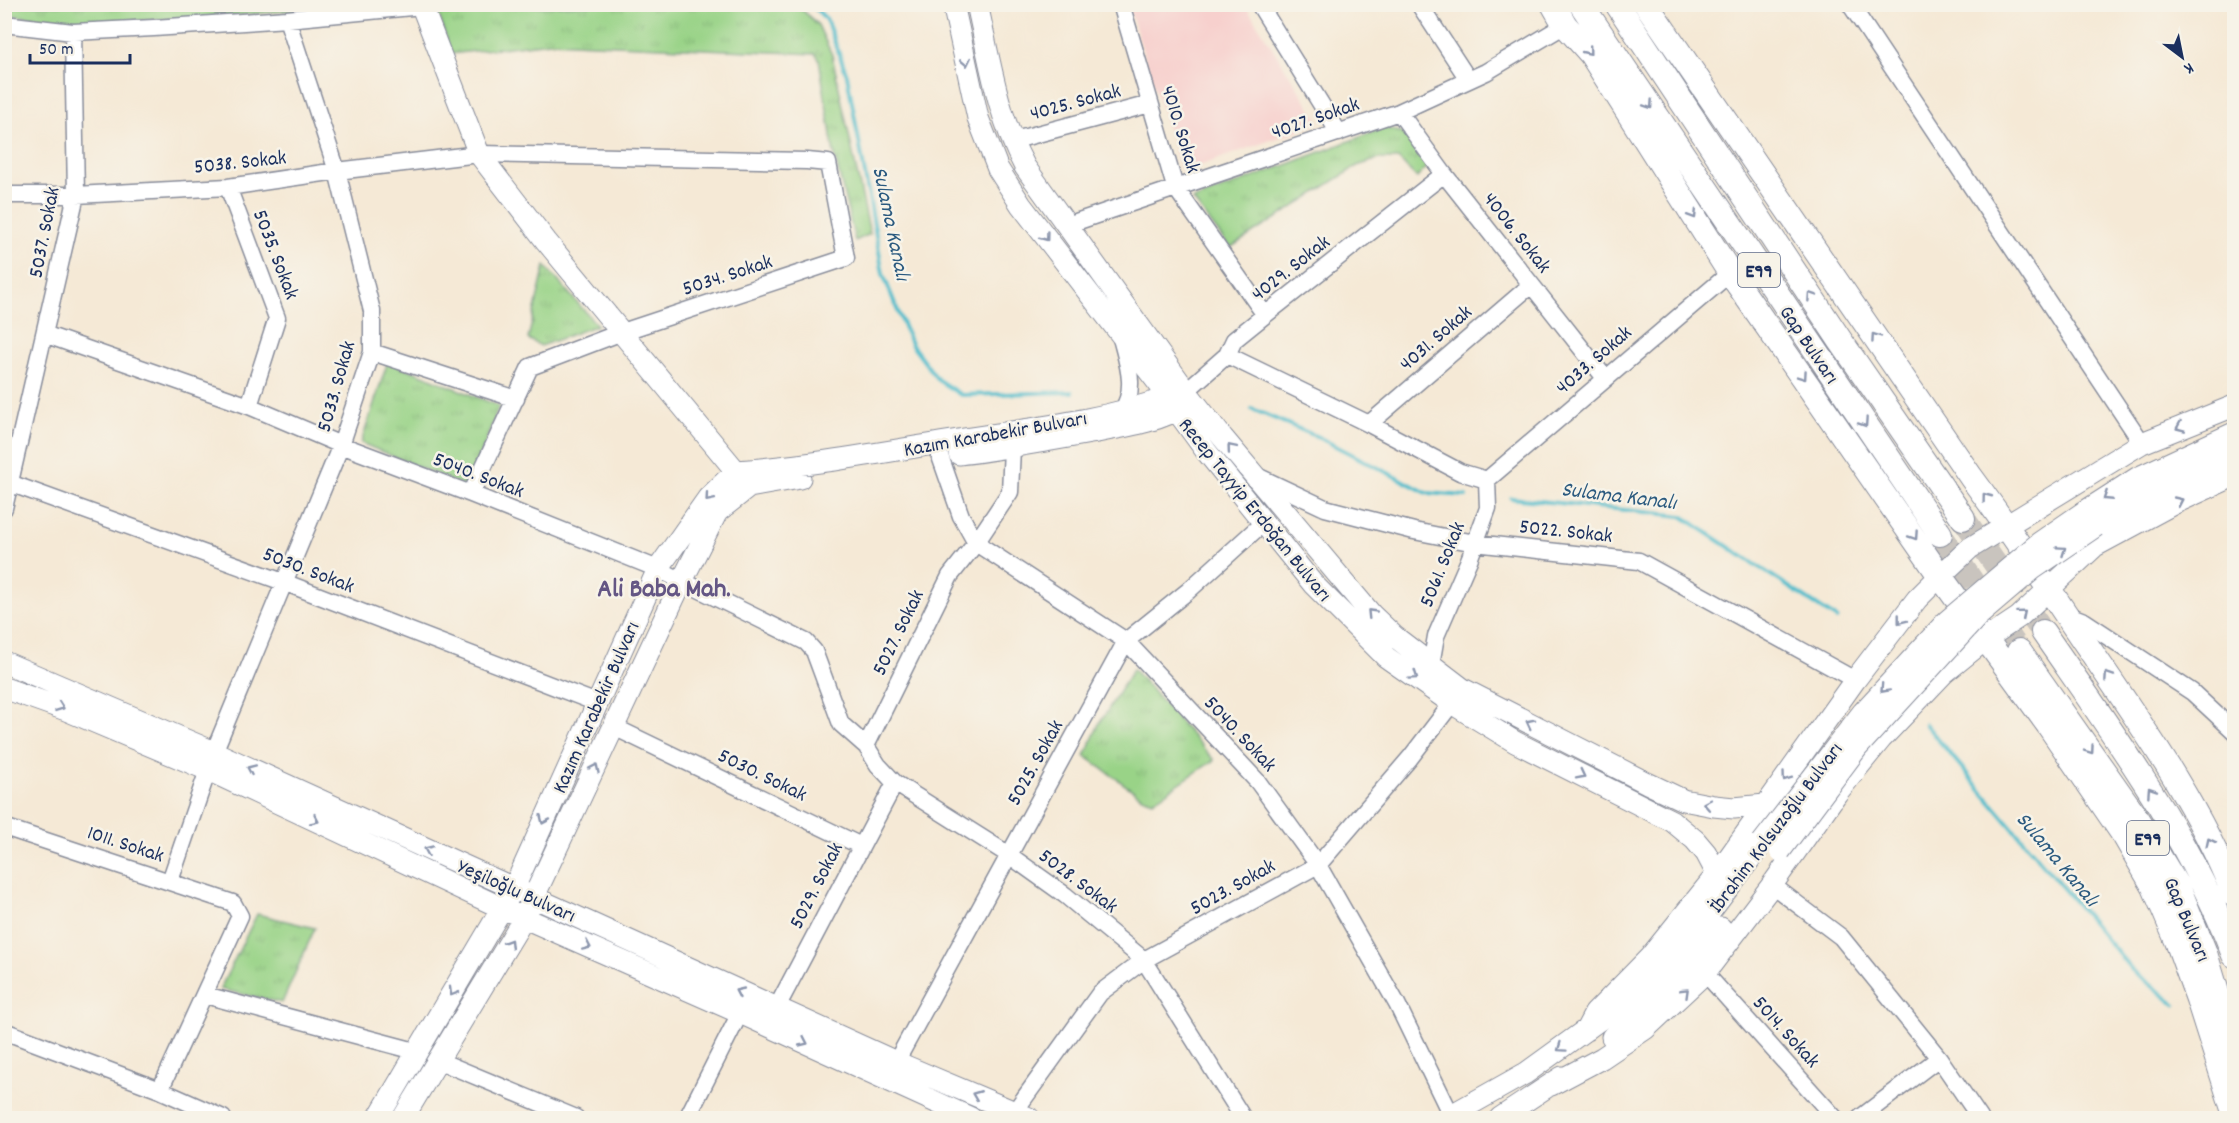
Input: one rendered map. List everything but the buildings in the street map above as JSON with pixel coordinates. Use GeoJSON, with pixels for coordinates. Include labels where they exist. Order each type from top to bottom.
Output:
{"type":"FeatureCollection","features":[{"type":"Feature","properties":{"kind":"highway"},"geometry":{"type":"LineString","coordinates":[[1553,4],[1565,26],[1591,54],[1730,273],[1940,576],[2049,726],[2125,837],[2154,887],[2177,941],[2235,1112]]}},
{"type":"Feature","properties":{"kind":"highway","name":"Gap Bulvarı"},"geometry":{"type":"LineString","coordinates":[[1581,4],[1940,534]]}},
{"type":"Feature","properties":{"kind":"highway","name":"Gap Bulvarı"},"geometry":{"type":"LineString","coordinates":[[1617,4],[1840,340],[1963,518]]}},
{"type":"Feature","properties":{"kind":"highway"},"geometry":{"type":"LineString","coordinates":[[1646,4],[1937,429],[2008,526],[2065,614],[2146,731],[2194,810],[2235,895]]}},
{"type":"Feature","properties":{"kind":"highway","name":"Gap Bulvarı"},"geometry":{"type":"LineString","coordinates":[[2043,632],[2159,803],[2196,869],[2235,955]]}},
{"type":"Feature","properties":{"kind":"highway","name":"Gap Bulvarı"},"geometry":{"type":"LineString","coordinates":[[2019,651],[2132,811],[2179,890],[2205,953],[2235,1048]]}},
{"type":"Feature","properties":{"kind":"main road","name":"Recep Tayyip Erdoğan Bulvarı"},"geometry":{"type":"LineString","coordinates":[[953,4],[978,118],[998,169],[1021,205],[1120,334],[1253,474],[1371,614],[1395,637],[1431,665],[1458,696],[1515,742],[1672,821],[1695,840],[1706,853],[1717,874]]}},
{"type":"Feature","properties":{"kind":"main road","name":"Recep Tayyip Erdoğan Bulvarı"},"geometry":{"type":"LineString","coordinates":[[977,4],[1001,115],[1011,141],[1026,167],[1067,225],[1263,523],[1313,584],[1354,628],[1386,657],[1458,696],[1683,800],[1734,808],[1765,805]]}},
{"type":"Feature","properties":{"kind":"main road"},"geometry":{"type":"LineString","coordinates":[[421,5],[479,154],[546,241],[743,479]]}},
{"type":"Feature","properties":{"kind":"main road","name":"Kazım Karabekir Bulvarı"},"geometry":{"type":"LineString","coordinates":[[403,1119],[428,1056],[514,888],[658,569],[708,498],[743,479],[936,450],[1181,400]]}},
{"type":"Feature","properties":{"kind":"main road","name":"Kazım Karabekir Bulvarı"},"geometry":{"type":"LineString","coordinates":[[936,450],[1012,448],[1124,427],[1181,400]]}},
{"type":"Feature","properties":{"kind":"main road"},"geometry":{"type":"LineString","coordinates":[[1586,1030],[1595,1013],[1650,957],[1717,874],[1855,680],[1917,599],[1940,576],[1970,548],[2142,443],[2235,406]]}},
{"type":"Feature","properties":{"kind":"main road"},"geometry":{"type":"LineString","coordinates":[[2090,519],[2137,478],[2235,433]]}},
{"type":"Feature","properties":{"kind":"main road"},"geometry":{"type":"LineString","coordinates":[[2090,519],[2235,454]]}},
{"type":"Feature","properties":{"kind":"main road"},"geometry":{"type":"LineString","coordinates":[[1551,1085],[1602,1058],[1645,1029],[1705,973],[1772,885],[1837,793],[1881,740],[1944,673],[1986,639],[2019,617],[2095,546],[2173,504],[2235,476]]}},
{"type":"Feature","properties":{"kind":"main road","name":"Kazım Karabekir Bulvarı"},"geometry":{"type":"LineString","coordinates":[[378,1119],[428,1056],[525,918],[682,582],[717,512],[743,479]]}},
{"type":"Feature","properties":{"kind":"main road","name":"İbrahim Kolsuzoğlu Bulvarı"},"geometry":{"type":"LineString","coordinates":[[1500,1119],[1551,1085],[1632,1020],[1705,948],[1863,712],[1947,621],[2039,543],[2090,519]]}},
{"type":"Feature","properties":{"kind":"main road","name":"Yeşiloğlu Bulvarı"},"geometry":{"type":"LineString","coordinates":[[4,662],[211,761],[502,908],[740,1013],[971,1119]]}},
{"type":"Feature","properties":{"kind":"main road","name":"Yeşiloğlu Bulvarı"},"geometry":{"type":"LineString","coordinates":[[4,688],[211,761],[514,888],[776,1009],[1022,1115]]}},
{"type":"Feature","properties":{"kind":"main road","name":"İbrahim Kolsuzoğlu Bulvarı"},"geometry":{"type":"LineString","coordinates":[[1449,1117],[1526,1073],[1638,992],[1771,847]]}},
{"type":"Feature","properties":{"kind":"street","name":"4010. Sokak"},"geometry":{"type":"LineString","coordinates":[[1120,4],[1175,187],[1265,315]]}},
{"type":"Feature","properties":{"kind":"street"},"geometry":{"type":"LineString","coordinates":[[1259,4],[1339,133]]}},
{"type":"Feature","properties":{"kind":"street"},"geometry":{"type":"LineString","coordinates":[[1419,4],[1468,79]]}},
{"type":"Feature","properties":{"kind":"street"},"geometry":{"type":"LineString","coordinates":[[1850,4],[2142,443]]}},
{"type":"Feature","properties":{"kind":"street"},"geometry":{"type":"LineString","coordinates":[[4,24],[73,32],[287,19],[421,5]]}},
{"type":"Feature","properties":{"kind":"street","name":"5033. Sokak"},"geometry":{"type":"LineString","coordinates":[[170,881],[211,761],[341,445],[372,352],[372,311],[337,171],[287,19]]}},
{"type":"Feature","properties":{"kind":"street","name":"4027. Sokak"},"geometry":{"type":"LineString","coordinates":[[1067,225],[1399,112],[1486,72],[1565,26]]}},
{"type":"Feature","properties":{"kind":"street","name":"5037. Sokak"},"geometry":{"type":"LineString","coordinates":[[4,508],[8,482],[76,195],[73,32]]}},
{"type":"Feature","properties":{"kind":"street","name":"4025. Sokak"},"geometry":{"type":"LineString","coordinates":[[1011,141],[1150,104]]}},
{"type":"Feature","properties":{"kind":"street","name":"4006. Sokak"},"geometry":{"type":"LineString","coordinates":[[1399,112],[1444,174],[1605,378]]}},
{"type":"Feature","properties":{"kind":"street","name":"5038. Sokak"},"geometry":{"type":"LineString","coordinates":[[4,195],[76,195],[228,187],[479,154],[807,161],[828,164],[846,258]]}},
{"type":"Feature","properties":{"kind":"street","name":"4029. Sokak"},"geometry":{"type":"LineString","coordinates":[[1181,400],[1227,356],[1234,340],[1444,174]]}},
{"type":"Feature","properties":{"kind":"street","name":"5035. Sokak"},"geometry":{"type":"LineString","coordinates":[[228,187],[277,318],[249,406]]}},
{"type":"Feature","properties":{"kind":"street","name":"5034. Sokak"},"geometry":{"type":"LineString","coordinates":[[471,494],[531,367],[622,333],[846,258]]}},
{"type":"Feature","properties":{"kind":"street","name":"4033. Sokak"},"geometry":{"type":"LineString","coordinates":[[1487,480],[1730,273]]}},
{"type":"Feature","properties":{"kind":"street","name":"4031. Sokak"},"geometry":{"type":"LineString","coordinates":[[1369,424],[1531,285]]}},
{"type":"Feature","properties":{"kind":"street","name":"5040. Sokak"},"geometry":{"type":"LineString","coordinates":[[44,334],[249,406],[341,445],[658,569],[806,642],[814,651],[841,724]]}},
{"type":"Feature","properties":{"kind":"street"},"geometry":{"type":"LineString","coordinates":[[1120,334],[1131,386],[1127,405],[1121,412]]}},
{"type":"Feature","properties":{"kind":"street"},"geometry":{"type":"LineString","coordinates":[[372,352],[516,399]]}},
{"type":"Feature","properties":{"kind":"street"},"geometry":{"type":"LineString","coordinates":[[1227,356],[1369,424],[1460,472],[1487,480]]}},
{"type":"Feature","properties":{"kind":"street","name":"5027. Sokak"},"geometry":{"type":"LineString","coordinates":[[866,746],[950,576],[976,543],[1010,492],[1012,448]]}},
{"type":"Feature","properties":{"kind":"street","name":"5040. Sokak"},"geometry":{"type":"LineString","coordinates":[[936,450],[961,516],[976,543],[1126,641],[1258,782],[1318,865],[1397,1004],[1449,1117]]}},
{"type":"Feature","properties":{"kind":"street","name":"5022. Sokak"},"geometry":{"type":"LineString","coordinates":[[1253,474],[1325,508],[1414,531],[1475,543],[1639,561],[1855,680]]}},
{"type":"Feature","properties":{"kind":"street","name":"5061. Sokak"},"geometry":{"type":"LineString","coordinates":[[1431,665],[1436,636],[1488,508],[1487,480]]}},
{"type":"Feature","properties":{"kind":"street","name":"5030. Sokak"},"geometry":{"type":"LineString","coordinates":[[8,482],[286,583],[597,704]]}},
{"type":"Feature","properties":{"kind":"street","name":"5025. Sokak"},"geometry":{"type":"LineString","coordinates":[[896,1062],[1126,641],[1188,591],[1263,523]]}},
{"type":"Feature","properties":{"kind":"street"},"geometry":{"type":"LineString","coordinates":[[2065,614],[2084,621],[2192,692],[2235,731]]}},
{"type":"Feature","properties":{"kind":"street","name":"5023. Sokak"},"geometry":{"type":"LineString","coordinates":[[1022,1115],[1100,993],[1144,960],[1318,865],[1402,767],[1458,696]]}},
{"type":"Feature","properties":{"kind":"street","name":"5028. Sokak"},"geometry":{"type":"LineString","coordinates":[[841,724],[866,746],[878,765],[896,783],[1009,855],[1065,895],[1144,960],[1243,1119]]}},
{"type":"Feature","properties":{"kind":"street","name":"5030. Sokak"},"geometry":{"type":"LineString","coordinates":[[614,727],[861,846]]}},
{"type":"Feature","properties":{"kind":"street","name":"5029. Sokak"},"geometry":{"type":"LineString","coordinates":[[776,1009],[896,783]]}},
{"type":"Feature","properties":{"kind":"street","name":"1011. Sokak"},"geometry":{"type":"LineString","coordinates":[[4,827],[233,903],[240,916],[205,995]]}},
{"type":"Feature","properties":{"kind":"street"},"geometry":{"type":"LineString","coordinates":[[1772,885],[1840,937],[1939,1058],[1980,1119]]}},
{"type":"Feature","properties":{"kind":"street","name":"5014. Sokak"},"geometry":{"type":"LineString","coordinates":[[1705,973],[1835,1119]]}},
{"type":"Feature","properties":{"kind":"street"},"geometry":{"type":"LineString","coordinates":[[160,1090],[205,995],[428,1056],[576,1119]]}},
{"type":"Feature","properties":{"kind":"street"},"geometry":{"type":"LineString","coordinates":[[687,1119],[740,1013]]}},
{"type":"Feature","properties":{"kind":"street"},"geometry":{"type":"LineString","coordinates":[[4,1031],[160,1090],[223,1119]]}},
{"type":"Feature","properties":{"kind":"street"},"geometry":{"type":"LineString","coordinates":[[1860,1119],[1939,1058]]}},
{"type":"Feature","properties":{"kind":"shaded area"},"geometry":{"type":"Polygon","coordinates":[[[1128,5],[1245,5],[1317,118],[1313,125],[1182,172],[1128,5]]]}},
{"type":"Feature","properties":{"kind":"green space"},"geometry":{"type":"Polygon","coordinates":[[[619,4],[797,5],[818,25],[832,55],[870,234],[855,241],[833,148],[819,59],[815,54],[550,42],[451,54],[437,8],[619,4]]]}},
{"type":"Feature","properties":{"kind":"green space"},"geometry":{"type":"Polygon","coordinates":[[[4,5],[351,5],[242,15],[96,23],[5,15],[4,5]]]}},
{"type":"Feature","properties":{"kind":"green space"},"geometry":{"type":"Polygon","coordinates":[[[1384,128],[1406,136],[1419,151],[1428,165],[1417,178],[1398,159],[1379,159],[1357,166],[1230,248],[1193,200],[1384,128]]]}},
{"type":"Feature","properties":{"kind":"green space"},"geometry":{"type":"Polygon","coordinates":[[[545,266],[597,325],[541,346],[528,339],[545,266]]]}},
{"type":"Feature","properties":{"kind":"green space"},"geometry":{"type":"Polygon","coordinates":[[[388,361],[499,406],[468,488],[361,443],[388,361]]]}},
{"type":"Feature","properties":{"kind":"green space"},"geometry":{"type":"Polygon","coordinates":[[[1133,669],[1214,760],[1153,801],[1142,797],[1085,756],[1099,724],[1133,669]]]}},
{"type":"Feature","properties":{"kind":"green space"},"geometry":{"type":"Polygon","coordinates":[[[257,914],[315,928],[282,1003],[220,989],[257,914]]]}},
{"type":"Feature","properties":{"kind":"waterway","name":"Sulama Kanalı"},"geometry":{"type":"LineString","coordinates":[[811,4],[826,19],[847,75],[883,274],[911,344],[938,380],[961,395],[1072,392]]}},
{"type":"Feature","properties":{"kind":"waterway","name":"Sulama Kanalı"},"geometry":{"type":"LineString","coordinates":[[1252,409],[1318,437],[1427,493],[1466,496]]}},
{"type":"Feature","properties":{"kind":"waterway","name":"Sulama Kanalı"},"geometry":{"type":"LineString","coordinates":[[1511,498],[1682,516],[1837,619]]}},
{"type":"Feature","properties":{"kind":"waterway","name":"Sulama Kanalı"},"geometry":{"type":"LineString","coordinates":[[1925,724],[2132,970],[2175,1004]]}},
{"type":"Feature","properties":{"kind":"tunnel"},"geometry":{"type":"LineString","coordinates":[[1963,518],[2043,632]]}},
{"type":"Feature","properties":{"kind":"tunnel"},"geometry":{"type":"LineString","coordinates":[[1940,534],[2019,651]]}},
{"type":"Feature","properties":{"kind":"district","name":"Ali Baba Mah."},"geometry":{"type":"Point","coordinates":[664,587]}}]}
